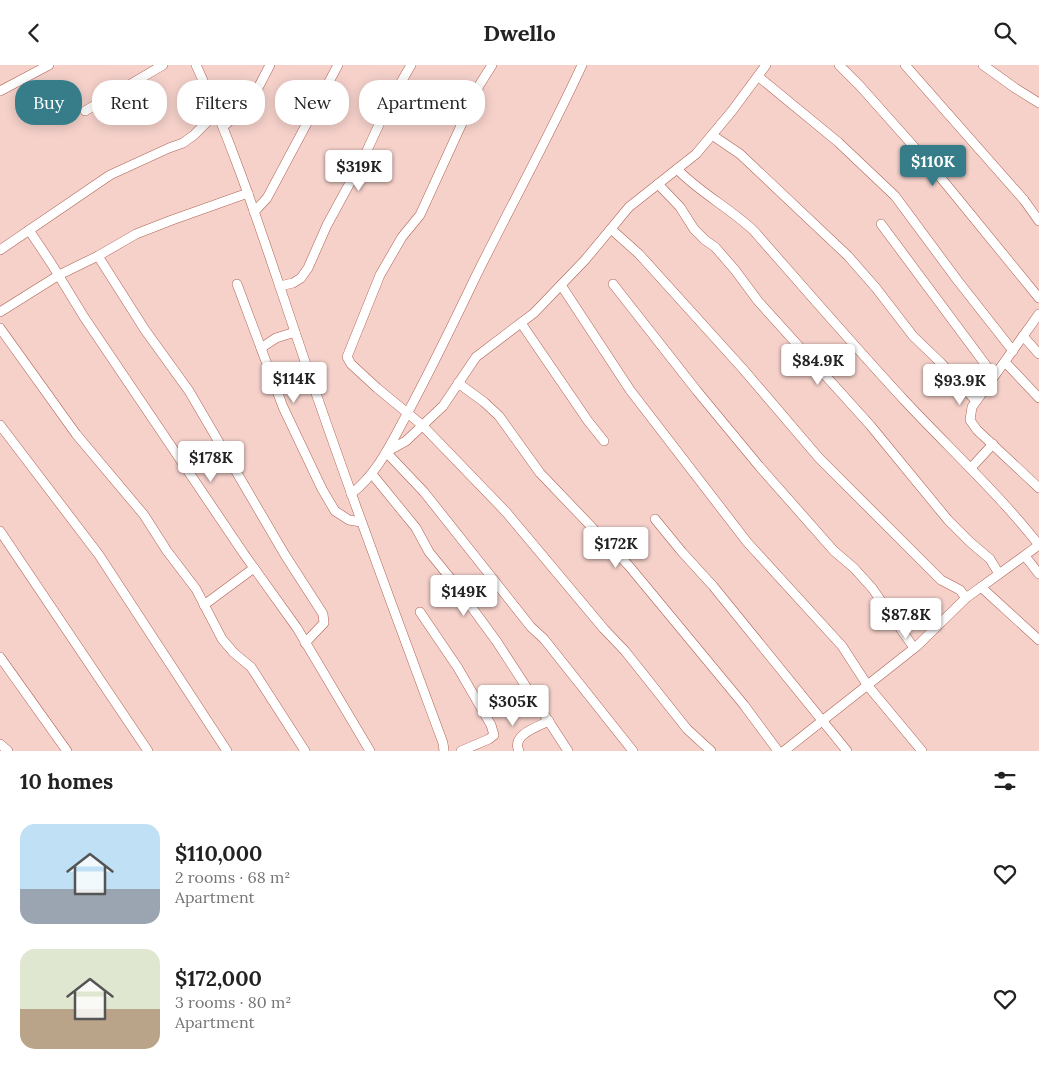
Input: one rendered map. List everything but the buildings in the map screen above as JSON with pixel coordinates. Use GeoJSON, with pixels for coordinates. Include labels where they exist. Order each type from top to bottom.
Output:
{"type":"FeatureCollection","features":[{"type":"Feature","properties":{"kind":"street"},"geometry":{"type":"LineString","coordinates":[[0,91],[49,65]]}},
{"type":"Feature","properties":{"kind":"street"},"geometry":{"type":"LineString","coordinates":[[85,111],[163,65]]}},
{"type":"Feature","properties":{"kind":"street"},"geometry":{"type":"LineString","coordinates":[[196,65],[203,80]]}},
{"type":"Feature","properties":{"kind":"street"},"geometry":{"type":"LineString","coordinates":[[270,65],[258,89],[242,110],[224,126],[351,494],[443,743],[444,751]]}},
{"type":"Feature","properties":{"kind":"street"},"geometry":{"type":"LineString","coordinates":[[254,212],[267,198],[338,65]]}},
{"type":"Feature","properties":{"kind":"street"},"geometry":{"type":"LineString","coordinates":[[280,287],[302,278],[308,268],[327,225],[364,157],[389,103],[411,65]]}},
{"type":"Feature","properties":{"kind":"street"},"geometry":{"type":"LineString","coordinates":[[492,65],[480,84],[420,215],[402,237],[380,275],[347,357],[351,364],[422,425],[506,512],[598,622],[625,651],[687,729],[711,751]]}},
{"type":"Feature","properties":{"kind":"street"},"geometry":{"type":"LineString","coordinates":[[351,494],[372,474],[407,414],[522,184],[559,116],[582,65]]}},
{"type":"Feature","properties":{"kind":"street"},"geometry":{"type":"LineString","coordinates":[[386,452],[406,441],[442,406],[476,357],[534,313],[585,260],[630,207],[696,154],[759,77],[766,65]]}},
{"type":"Feature","properties":{"kind":"street"},"geometry":{"type":"LineString","coordinates":[[839,65],[932,167],[1039,298]]}},
{"type":"Feature","properties":{"kind":"street"},"geometry":{"type":"LineString","coordinates":[[905,65],[1024,200],[1039,221]]}},
{"type":"Feature","properties":{"kind":"street"},"geometry":{"type":"LineString","coordinates":[[983,65],[1039,103]]}},
{"type":"Feature","properties":{"kind":"street"},"geometry":{"type":"LineString","coordinates":[[759,77],[838,142],[895,196],[1013,351]]}},
{"type":"Feature","properties":{"kind":"street"},"geometry":{"type":"LineString","coordinates":[[0,250],[110,175],[183,143],[204,125]]}},
{"type":"Feature","properties":{"kind":"street"},"geometry":{"type":"LineString","coordinates":[[712,135],[740,153],[848,256],[876,288],[913,336],[976,401]]}},
{"type":"Feature","properties":{"kind":"street"},"geometry":{"type":"LineString","coordinates":[[677,169],[691,184],[744,221],[754,231],[900,396],[971,468],[1039,545],[966,598],[914,648],[784,751]]}},
{"type":"Feature","properties":{"kind":"street"},"geometry":{"type":"LineString","coordinates":[[658,184],[680,207],[694,229],[715,247],[736,270],[758,301],[870,425],[948,520],[990,559],[999,574]]}},
{"type":"Feature","properties":{"kind":"street"},"geometry":{"type":"LineString","coordinates":[[0,312],[59,275],[98,256],[136,234],[248,193]]}},
{"type":"Feature","properties":{"kind":"street"},"geometry":{"type":"LineString","coordinates":[[881,224],[994,376]]}},
{"type":"Feature","properties":{"kind":"street"},"geometry":{"type":"LineString","coordinates":[[610,229],[639,254],[743,369],[819,458],[941,580],[960,590],[966,598]]}},
{"type":"Feature","properties":{"kind":"street"},"geometry":{"type":"LineString","coordinates":[[30,230],[84,317],[305,643],[370,751]]}},
{"type":"Feature","properties":{"kind":"street"},"geometry":{"type":"LineString","coordinates":[[98,256],[145,330],[189,391],[280,547],[323,614],[324,623],[305,643]]}},
{"type":"Feature","properties":{"kind":"street"},"geometry":{"type":"LineString","coordinates":[[613,283],[697,391],[759,466],[834,551],[854,568],[872,588],[914,648]]}},
{"type":"Feature","properties":{"kind":"street"},"geometry":{"type":"LineString","coordinates":[[237,284],[283,407],[322,489],[335,511],[349,520],[361,522]]}},
{"type":"Feature","properties":{"kind":"street"},"geometry":{"type":"LineString","coordinates":[[561,285],[630,390],[747,542],[842,646],[868,686],[922,751]]}},
{"type":"Feature","properties":{"kind":"street"},"geometry":{"type":"LineString","coordinates":[[1039,314],[972,407],[970,420],[977,430],[1039,488]]}},
{"type":"Feature","properties":{"kind":"street"},"geometry":{"type":"LineString","coordinates":[[521,323],[588,421],[604,441]]}},
{"type":"Feature","properties":{"kind":"street"},"geometry":{"type":"LineString","coordinates":[[0,328],[76,434],[144,515],[167,551],[196,589],[222,639],[234,653],[251,667],[305,751]]}},
{"type":"Feature","properties":{"kind":"street"},"geometry":{"type":"LineString","coordinates":[[261,348],[276,338],[295,332]]}},
{"type":"Feature","properties":{"kind":"street"},"geometry":{"type":"LineString","coordinates":[[1023,336],[1039,354]]}},
{"type":"Feature","properties":{"kind":"street"},"geometry":{"type":"LineString","coordinates":[[1004,362],[1039,398]]}},
{"type":"Feature","properties":{"kind":"street"},"geometry":{"type":"LineString","coordinates":[[458,383],[484,402],[499,416],[540,473],[629,566],[677,622],[744,705],[778,751]]}},
{"type":"Feature","properties":{"kind":"street"},"geometry":{"type":"LineString","coordinates":[[0,425],[99,555],[228,751]]}},
{"type":"Feature","properties":{"kind":"street"},"geometry":{"type":"LineString","coordinates":[[971,468],[993,444]]}},
{"type":"Feature","properties":{"kind":"street"},"geometry":{"type":"LineString","coordinates":[[386,452],[424,492],[531,627],[544,639],[583,686],[633,751]]}},
{"type":"Feature","properties":{"kind":"street"},"geometry":{"type":"LineString","coordinates":[[372,474],[416,528],[429,552],[497,642],[568,751]]}},
{"type":"Feature","properties":{"kind":"street"},"geometry":{"type":"LineString","coordinates":[[655,519],[713,586],[847,751]]}},
{"type":"Feature","properties":{"kind":"street"},"geometry":{"type":"LineString","coordinates":[[0,531],[148,751]]}},
{"type":"Feature","properties":{"kind":"street"},"geometry":{"type":"LineString","coordinates":[[1024,556],[1039,574]]}},
{"type":"Feature","properties":{"kind":"street"},"geometry":{"type":"LineString","coordinates":[[204,605],[254,568]]}},
{"type":"Feature","properties":{"kind":"street"},"geometry":{"type":"LineString","coordinates":[[981,587],[1039,640]]}},
{"type":"Feature","properties":{"kind":"street"},"geometry":{"type":"LineString","coordinates":[[420,612],[458,669],[491,725],[494,735],[461,751]]}},
{"type":"Feature","properties":{"kind":"street"},"geometry":{"type":"LineString","coordinates":[[0,657],[67,751]]}},
{"type":"Feature","properties":{"kind":"street"},"geometry":{"type":"LineString","coordinates":[[519,751],[517,748],[521,736],[549,721]]}},
{"type":"Feature","properties":{"kind":"street"},"geometry":{"type":"LineString","coordinates":[[0,744],[8,751]]}}]}
